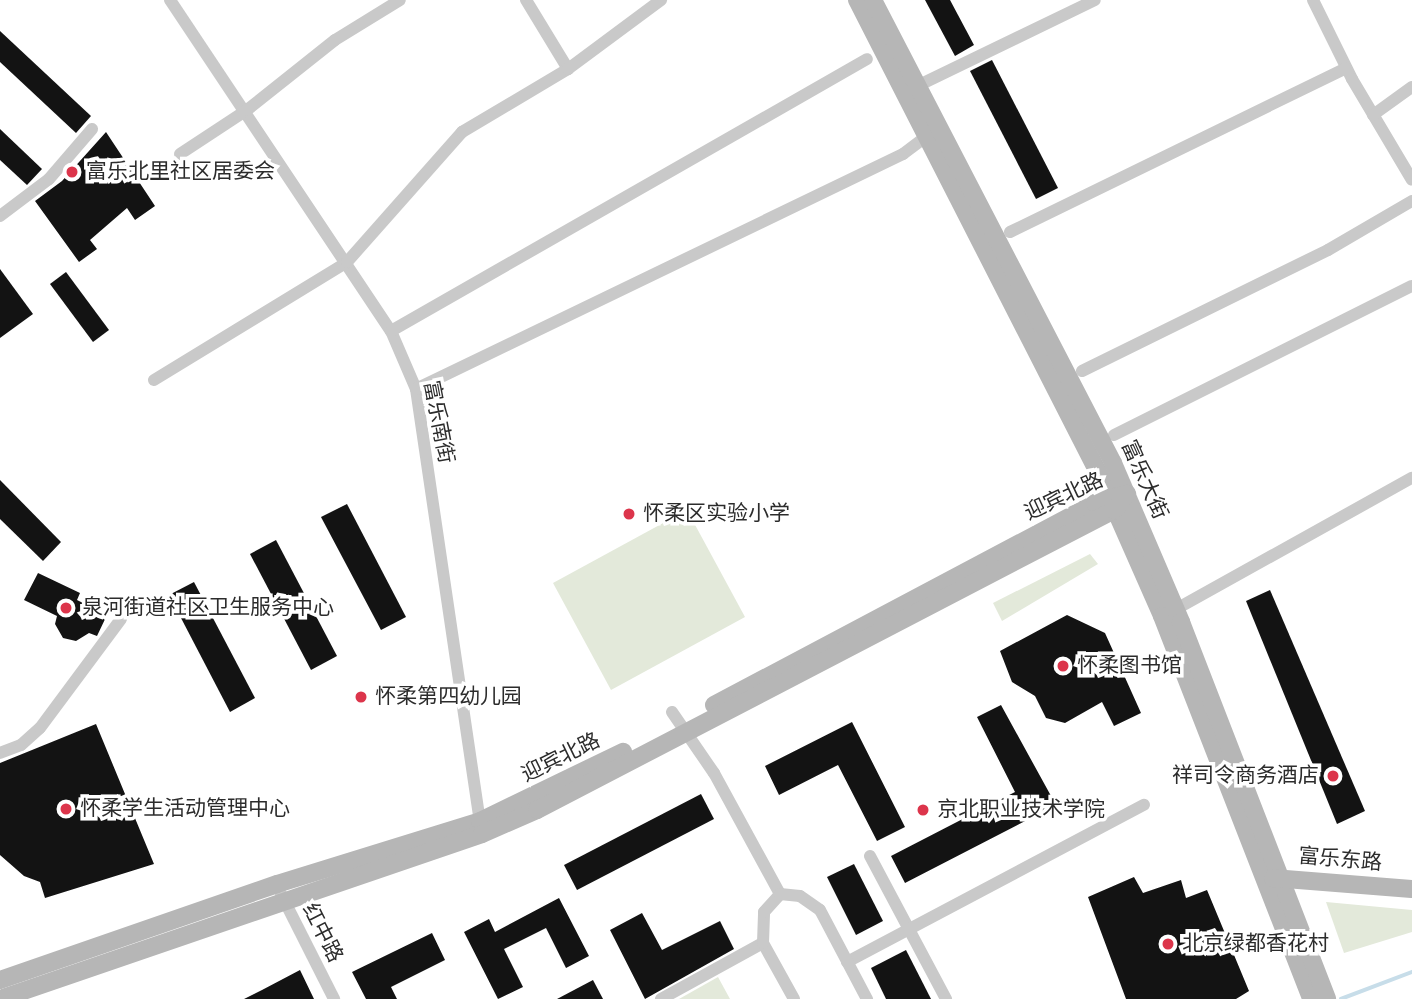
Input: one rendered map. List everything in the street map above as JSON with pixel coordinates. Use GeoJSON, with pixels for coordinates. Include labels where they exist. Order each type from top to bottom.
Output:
{"type":"FeatureCollection","features":[{"type":"Feature","properties":{"kind":"main road","name":"富乐大街"},"geometry":{"type":"LineString","coordinates":[[857,0],[911,89]]}},
{"type":"Feature","properties":{"kind":"main road","name":"富乐大街"},"geometry":{"type":"LineString","coordinates":[[873,0],[911,89],[1111,504],[1169,613]]}},
{"type":"Feature","properties":{"kind":"main road","name":"富乐大街"},"geometry":{"type":"LineString","coordinates":[[932,131],[1127,494],[1169,613],[1308,969],[1327,999]]}},
{"type":"Feature","properties":{"kind":"main road","name":"迎宾北路"},"geometry":{"type":"LineString","coordinates":[[0,980],[481,827],[679,722],[1127,494]]}},
{"type":"Feature","properties":{"kind":"main road","name":"富乐东路"},"geometry":{"type":"LineString","coordinates":[[1272,878],[1412,889]]}},
{"type":"Feature","properties":{"kind":"main road","name":"迎宾北路"},"geometry":{"type":"LineString","coordinates":[[0,999],[280,891]]}},
{"type":"Feature","properties":{"kind":"main road","name":"富乐大街"},"geometry":{"type":"LineString","coordinates":[[1308,969],[1311,999]]}},
{"type":"Feature","properties":{"kind":"street","name":"富乐南街"},"geometry":{"type":"LineString","coordinates":[[170,0],[348,262],[391,331],[416,389],[481,827]]}},
{"type":"Feature","properties":{"kind":"street"},"geometry":{"type":"LineString","coordinates":[[180,154],[247,110],[335,40],[400,0]]}},
{"type":"Feature","properties":{"kind":"street"},"geometry":{"type":"LineString","coordinates":[[526,0],[568,69]]}},
{"type":"Feature","properties":{"kind":"street"},"geometry":{"type":"LineString","coordinates":[[154,380],[348,262],[462,132],[568,69],[661,0]]}},
{"type":"Feature","properties":{"kind":"street"},"geometry":{"type":"LineString","coordinates":[[911,89],[1095,0]]}},
{"type":"Feature","properties":{"kind":"street"},"geometry":{"type":"LineString","coordinates":[[1313,0],[1346,68],[1412,180]]}},
{"type":"Feature","properties":{"kind":"street"},"geometry":{"type":"LineString","coordinates":[[391,331],[867,59]]}},
{"type":"Feature","properties":{"kind":"street"},"geometry":{"type":"LineString","coordinates":[[1010,232],[1346,68]]}},
{"type":"Feature","properties":{"kind":"street"},"geometry":{"type":"LineString","coordinates":[[1373,115],[1412,87]]}},
{"type":"Feature","properties":{"kind":"street"},"geometry":{"type":"LineString","coordinates":[[0,216],[49,179],[92,129]]}},
{"type":"Feature","properties":{"kind":"street"},"geometry":{"type":"LineString","coordinates":[[416,389],[903,154],[932,131]]}},
{"type":"Feature","properties":{"kind":"street"},"geometry":{"type":"LineString","coordinates":[[1082,371],[1328,250],[1412,201]]}},
{"type":"Feature","properties":{"kind":"street"},"geometry":{"type":"LineString","coordinates":[[1114,435],[1412,286]]}},
{"type":"Feature","properties":{"kind":"street"},"geometry":{"type":"LineString","coordinates":[[1169,613],[1412,478]]}},
{"type":"Feature","properties":{"kind":"street"},"geometry":{"type":"LineString","coordinates":[[0,753],[20,745],[40,728],[121,619]]}},
{"type":"Feature","properties":{"kind":"street"},"geometry":{"type":"LineString","coordinates":[[679,722],[714,773],[780,894]]}},
{"type":"Feature","properties":{"kind":"street"},"geometry":{"type":"LineString","coordinates":[[847,962],[1144,805]]}},
{"type":"Feature","properties":{"kind":"street"},"geometry":{"type":"LineString","coordinates":[[870,856],[947,999]]}},
{"type":"Feature","properties":{"kind":"street","name":"红中路"},"geometry":{"type":"LineString","coordinates":[[280,891],[334,999]]}},
{"type":"Feature","properties":{"kind":"street"},"geometry":{"type":"LineString","coordinates":[[780,894],[764,912],[763,943],[794,999]]}},
{"type":"Feature","properties":{"kind":"street"},"geometry":{"type":"LineString","coordinates":[[780,894],[800,895],[820,910],[867,999]]}},
{"type":"Feature","properties":{"kind":"street"},"geometry":{"type":"LineString","coordinates":[[661,999],[763,943]]}},
{"type":"Feature","properties":{"kind":"green space"},"geometry":{"type":"Polygon","coordinates":[[[687,510],[745,617],[611,690],[553,583],[687,510]]]}},
{"type":"Feature","properties":{"kind":"green space"},"geometry":{"type":"Polygon","coordinates":[[[1090,554],[1098,564],[1002,621],[993,603],[1090,554]]]}},
{"type":"Feature","properties":{"kind":"green space"},"geometry":{"type":"Polygon","coordinates":[[[1326,902],[1412,910],[1412,932],[1344,953],[1326,902]]]}},
{"type":"Feature","properties":{"kind":"green space"},"geometry":{"type":"Polygon","coordinates":[[[718,977],[730,999],[679,999],[718,977]]]}},
{"type":"Feature","properties":{"kind":"building"},"geometry":{"type":"Polygon","coordinates":[[[925,0],[950,0],[974,45],[955,56],[925,0]]]}},
{"type":"Feature","properties":{"kind":"building"},"geometry":{"type":"Polygon","coordinates":[[[0,31],[91,116],[76,133],[0,62],[0,31]]]}},
{"type":"Feature","properties":{"kind":"building"},"geometry":{"type":"Polygon","coordinates":[[[992,60],[1058,188],[1036,199],[970,71],[992,60]]]}},
{"type":"Feature","properties":{"kind":"building"},"geometry":{"type":"Polygon","coordinates":[[[0,129],[42,169],[27,185],[0,160],[0,129]]]}},
{"type":"Feature","properties":{"kind":"building"},"geometry":{"type":"Polygon","coordinates":[[[106,132],[155,206],[135,220],[127,208],[90,240],[97,249],[79,262],[35,201],[62,181],[106,132]]]}},
{"type":"Feature","properties":{"kind":"building"},"geometry":{"type":"Polygon","coordinates":[[[0,269],[33,314],[0,338],[0,269]]]}},
{"type":"Feature","properties":{"kind":"building"},"geometry":{"type":"Polygon","coordinates":[[[66,272],[109,330],[93,342],[50,284],[66,272]]]}},
{"type":"Feature","properties":{"kind":"building"},"geometry":{"type":"Polygon","coordinates":[[[0,480],[61,542],[43,561],[0,519],[0,480]]]}},
{"type":"Feature","properties":{"kind":"building"},"geometry":{"type":"Polygon","coordinates":[[[347,504],[406,617],[381,630],[321,517],[347,504]]]}},
{"type":"Feature","properties":{"kind":"building"},"geometry":{"type":"Polygon","coordinates":[[[276,540],[337,656],[311,670],[250,554],[276,540]]]}},
{"type":"Feature","properties":{"kind":"building","name":"泉河街道社区卫生服务中心"},"geometry":{"type":"Polygon","coordinates":[[[38,573],[80,593],[77,600],[107,615],[97,636],[89,633],[76,641],[63,638],[55,624],[57,616],[24,600],[38,573]]]}},
{"type":"Feature","properties":{"kind":"building"},"geometry":{"type":"Polygon","coordinates":[[[194,582],[255,698],[230,712],[169,595],[194,582]]]}},
{"type":"Feature","properties":{"kind":"building"},"geometry":{"type":"Polygon","coordinates":[[[1270,590],[1365,811],[1337,824],[1246,601],[1270,590]]]}},
{"type":"Feature","properties":{"kind":"building","name":"怀柔图书馆"},"geometry":{"type":"Polygon","coordinates":[[[1067,615],[1105,633],[1141,713],[1114,726],[1102,702],[1065,723],[1046,718],[1035,696],[1012,682],[1000,651],[1067,615]]]}},
{"type":"Feature","properties":{"kind":"building"},"geometry":{"type":"Polygon","coordinates":[[[1001,705],[1056,805],[905,883],[891,856],[1015,792],[977,717],[1001,705]]]}},
{"type":"Feature","properties":{"kind":"building"},"geometry":{"type":"Polygon","coordinates":[[[852,722],[905,827],[877,841],[838,765],[779,795],[765,766],[852,722]]]}},
{"type":"Feature","properties":{"kind":"building","name":"怀柔学生活动管理中心"},"geometry":{"type":"Polygon","coordinates":[[[96,724],[154,864],[45,898],[40,882],[24,876],[0,855],[0,763],[96,724]]]}},
{"type":"Feature","properties":{"kind":"building"},"geometry":{"type":"Polygon","coordinates":[[[701,794],[714,819],[577,890],[564,865],[701,794]]]}},
{"type":"Feature","properties":{"kind":"building"},"geometry":{"type":"Polygon","coordinates":[[[854,864],[883,921],[856,935],[827,877],[854,864]]]}},
{"type":"Feature","properties":{"kind":"building","name":"北京绿都香花村"},"geometry":{"type":"Polygon","coordinates":[[[1134,877],[1143,893],[1181,880],[1186,898],[1207,890],[1249,991],[1236,999],[1126,999],[1088,897],[1134,877]]]}},
{"type":"Feature","properties":{"kind":"building"},"geometry":{"type":"Polygon","coordinates":[[[559,898],[589,956],[566,968],[546,928],[504,949],[523,987],[498,999],[464,932],[489,919],[495,932],[559,898]]]}},
{"type":"Feature","properties":{"kind":"building"},"geometry":{"type":"Polygon","coordinates":[[[642,913],[662,950],[720,921],[734,949],[645,999],[610,930],[642,913]]]}},
{"type":"Feature","properties":{"kind":"building"},"geometry":{"type":"Polygon","coordinates":[[[432,933],[445,960],[391,987],[397,999],[366,999],[352,972],[432,933]]]}},
{"type":"Feature","properties":{"kind":"building"},"geometry":{"type":"Polygon","coordinates":[[[906,950],[931,999],[886,999],[871,968],[906,950]]]}},
{"type":"Feature","properties":{"kind":"building"},"geometry":{"type":"Polygon","coordinates":[[[300,970],[314,999],[244,999],[262,990],[300,970]]]}},
{"type":"Feature","properties":{"kind":"building"},"geometry":{"type":"Polygon","coordinates":[[[593,980],[603,999],[557,999],[593,980]]]}},
{"type":"Feature","properties":{"kind":"waterway"},"geometry":{"type":"LineString","coordinates":[[1341,999],[1412,972]]}},
{"type":"Feature","properties":{"kind":"place","name":"富乐北里社区居委会"},"geometry":{"type":"Point","coordinates":[72,172]}},
{"type":"Feature","properties":{"kind":"place","name":"怀柔区实验小学"},"geometry":{"type":"Point","coordinates":[629,514]}},
{"type":"Feature","properties":{"kind":"place","name":"泉河街道社区卫生服务中心"},"geometry":{"type":"Point","coordinates":[66,608]}},
{"type":"Feature","properties":{"kind":"place","name":"怀柔图书馆"},"geometry":{"type":"Point","coordinates":[1063,666]}},
{"type":"Feature","properties":{"kind":"place","name":"怀柔第四幼儿园"},"geometry":{"type":"Point","coordinates":[361,697]}},
{"type":"Feature","properties":{"kind":"place","name":"祥司令商务酒店"},"geometry":{"type":"Point","coordinates":[1333,776]}},
{"type":"Feature","properties":{"kind":"place","name":"怀柔学生活动管理中心"},"geometry":{"type":"Point","coordinates":[66,809]}},
{"type":"Feature","properties":{"kind":"place","name":"京北职业技术学院"},"geometry":{"type":"Point","coordinates":[923,810]}},
{"type":"Feature","properties":{"kind":"place","name":"北京绿都香花村"},"geometry":{"type":"Point","coordinates":[1168,944]}}]}
